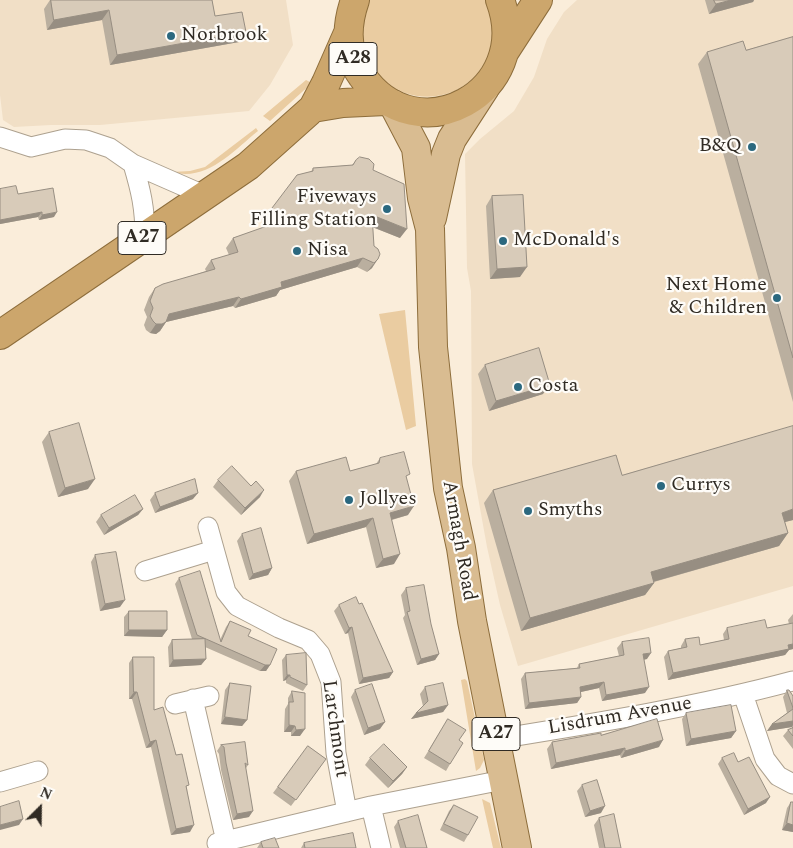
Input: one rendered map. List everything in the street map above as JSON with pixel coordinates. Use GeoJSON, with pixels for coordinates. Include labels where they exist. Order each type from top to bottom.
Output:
{"type":"FeatureCollection","features":[{"type":"Feature","properties":{"kind":"highway","name":"A28"},"geometry":{"type":"LineString","coordinates":[[349,12],[350,51],[356,68],[369,87],[390,102],[406,110],[427,112],[448,110],[468,102],[485,88],[497,72],[505,52],[507,35],[500,0]]}},
{"type":"Feature","properties":{"kind":"highway"},"geometry":{"type":"LineString","coordinates":[[505,52],[538,0]]}},
{"type":"Feature","properties":{"kind":"highway","name":"A27"},"geometry":{"type":"LineString","coordinates":[[0,335],[248,166],[313,108],[326,83],[349,12]]}},
{"type":"Feature","properties":{"kind":"highway"},"geometry":{"type":"LineString","coordinates":[[313,108],[343,103],[390,102]]}},
{"type":"Feature","properties":{"kind":"main road","name":"Armagh Road"},"geometry":{"type":"LineString","coordinates":[[430,229],[446,154],[452,139],[485,88]]}},
{"type":"Feature","properties":{"kind":"main road","name":"Armagh Road"},"geometry":{"type":"LineString","coordinates":[[390,102],[416,148],[422,198],[430,229],[434,347],[448,488],[461,548],[472,621],[518,848]]}},
{"type":"Feature","properties":{"kind":"street"},"geometry":{"type":"LineString","coordinates":[[0,136],[30,147],[65,139],[86,140],[110,148],[133,164],[206,196]]}},
{"type":"Feature","properties":{"kind":"street"},"geometry":{"type":"LineString","coordinates":[[133,164],[142,192],[145,212],[145,236]]}},
{"type":"Feature","properties":{"kind":"street","name":"Larchmont"},"geometry":{"type":"LineString","coordinates":[[208,528],[226,592],[237,606],[279,628],[308,640],[320,654],[330,682],[336,754],[347,812]]}},
{"type":"Feature","properties":{"kind":"street"},"geometry":{"type":"LineString","coordinates":[[145,571],[214,550]]}},
{"type":"Feature","properties":{"kind":"street","name":"Lisdrum Avenue"},"geometry":{"type":"LineString","coordinates":[[497,739],[622,718],[743,694],[793,681]]}},
{"type":"Feature","properties":{"kind":"street"},"geometry":{"type":"LineString","coordinates":[[743,694],[765,759],[778,776],[793,784]]}},
{"type":"Feature","properties":{"kind":"street"},"geometry":{"type":"LineString","coordinates":[[192,700],[229,843],[371,806],[503,780]]}},
{"type":"Feature","properties":{"kind":"street"},"geometry":{"type":"LineString","coordinates":[[0,782],[38,771]]}},
{"type":"Feature","properties":{"kind":"street"},"geometry":{"type":"LineString","coordinates":[[371,806],[381,848]]}},
{"type":"Feature","properties":{"kind":"shaded area"},"geometry":{"type":"Polygon","coordinates":[[[0,0],[286,0],[293,45],[270,85],[249,111],[100,125],[14,127],[3,120],[0,95],[0,0]]]}},
{"type":"Feature","properties":{"kind":"shaded area"},"geometry":{"type":"Polygon","coordinates":[[[368,0],[486,0],[491,13],[493,28],[488,56],[475,76],[458,89],[438,96],[417,96],[398,90],[380,78],[368,60],[361,37],[361,22],[368,0]]]}},
{"type":"Feature","properties":{"kind":"shaded area"},"geometry":{"type":"Polygon","coordinates":[[[577,0],[793,0],[793,586],[518,666],[500,605],[472,464],[471,291],[467,268],[465,154],[514,111],[534,77],[547,39],[564,12],[577,0]]]}},
{"type":"Feature","properties":{"kind":"shaded area"},"geometry":{"type":"Polygon","coordinates":[[[306,80],[312,83],[270,121],[263,116],[306,80]]]}},
{"type":"Feature","properties":{"kind":"shaded area"},"geometry":{"type":"Polygon","coordinates":[[[256,128],[258,131],[219,163],[208,169],[197,173],[185,174],[172,172],[190,171],[205,167],[256,128]]]}},
{"type":"Feature","properties":{"kind":"shaded area"},"geometry":{"type":"Polygon","coordinates":[[[405,310],[416,426],[406,430],[379,314],[405,310]]]}},
{"type":"Feature","properties":{"kind":"shaded area"},"geometry":{"type":"Polygon","coordinates":[[[465,679],[484,760],[476,771],[461,680],[465,679]]]}},
{"type":"Feature","properties":{"kind":"shaded area"},"geometry":{"type":"Polygon","coordinates":[[[482,799],[490,803],[501,848],[493,848],[482,799]]]}},
{"type":"Feature","properties":{"kind":"building","name":"Norbrook"},"geometry":{"type":"Polygon","coordinates":[[[51,0],[212,0],[215,16],[242,12],[246,32],[117,55],[109,10],[54,20],[51,0]]]}},
{"type":"Feature","properties":{"kind":"building"},"geometry":{"type":"Polygon","coordinates":[[[714,0],[731,0],[716,4],[714,0]]]}},
{"type":"Feature","properties":{"kind":"building"},"geometry":{"type":"Polygon","coordinates":[[[793,37],[793,358],[707,52],[743,41],[746,50],[793,37]]]}},
{"type":"Feature","properties":{"kind":"building","name":"Nisa"},"geometry":{"type":"Polygon","coordinates":[[[360,157],[369,159],[374,164],[373,170],[404,184],[407,229],[372,215],[374,246],[380,254],[374,263],[363,258],[281,282],[282,287],[241,299],[239,297],[169,314],[166,322],[162,324],[156,324],[153,321],[150,316],[153,308],[150,301],[155,288],[215,269],[211,260],[238,252],[233,238],[267,226],[272,208],[297,175],[313,171],[313,168],[353,165],[360,157]]]}},
{"type":"Feature","properties":{"kind":"building"},"geometry":{"type":"Polygon","coordinates":[[[16,186],[18,194],[53,188],[57,212],[42,215],[42,212],[0,220],[0,189],[16,186]]]}},
{"type":"Feature","properties":{"kind":"building","name":"McDonald's"},"geometry":{"type":"Polygon","coordinates":[[[523,195],[527,267],[497,269],[492,196],[523,195]]]}},
{"type":"Feature","properties":{"kind":"building"},"geometry":{"type":"Polygon","coordinates":[[[539,348],[550,385],[496,401],[485,365],[539,348]]]}},
{"type":"Feature","properties":{"kind":"building"},"geometry":{"type":"Polygon","coordinates":[[[79,423],[95,479],[65,488],[49,432],[79,423]]]}},
{"type":"Feature","properties":{"kind":"building"},"geometry":{"type":"Polygon","coordinates":[[[793,426],[793,509],[782,513],[788,533],[651,572],[654,583],[530,618],[493,490],[616,455],[622,475],[793,426]]]}},
{"type":"Feature","properties":{"kind":"building","name":"Jollyes"},"geometry":{"type":"Polygon","coordinates":[[[404,452],[410,474],[406,476],[414,506],[390,513],[400,554],[383,559],[373,518],[314,534],[296,471],[346,457],[350,471],[379,463],[380,458],[404,452]]]}},
{"type":"Feature","properties":{"kind":"building"},"geometry":{"type":"Polygon","coordinates":[[[232,466],[251,486],[256,481],[264,490],[245,508],[218,480],[232,466]]]}},
{"type":"Feature","properties":{"kind":"building"},"geometry":{"type":"Polygon","coordinates":[[[195,479],[198,493],[160,507],[155,493],[195,479]]]}},
{"type":"Feature","properties":{"kind":"building"},"geometry":{"type":"Polygon","coordinates":[[[135,495],[143,509],[109,528],[101,515],[135,495]]]}},
{"type":"Feature","properties":{"kind":"building"},"geometry":{"type":"Polygon","coordinates":[[[261,528],[272,568],[253,574],[242,534],[261,528]]]}},
{"type":"Feature","properties":{"kind":"building"},"geometry":{"type":"Polygon","coordinates":[[[116,552],[125,600],[105,604],[95,555],[116,552]]]}},
{"type":"Feature","properties":{"kind":"building"},"geometry":{"type":"Polygon","coordinates":[[[200,571],[221,642],[230,621],[251,630],[248,636],[277,649],[270,665],[265,665],[197,635],[179,578],[200,571]]]}},
{"type":"Feature","properties":{"kind":"building"},"geometry":{"type":"Polygon","coordinates":[[[424,585],[439,654],[421,659],[407,612],[410,611],[406,588],[424,585]]]}},
{"type":"Feature","properties":{"kind":"building"},"geometry":{"type":"Polygon","coordinates":[[[356,597],[359,604],[362,603],[393,672],[363,678],[352,627],[349,628],[339,605],[356,597]]]}},
{"type":"Feature","properties":{"kind":"building"},"geometry":{"type":"Polygon","coordinates":[[[129,611],[167,611],[167,630],[129,630],[129,611]]]}},
{"type":"Feature","properties":{"kind":"building"},"geometry":{"type":"Polygon","coordinates":[[[765,620],[767,628],[793,623],[793,644],[788,645],[789,649],[673,673],[668,651],[687,647],[685,639],[699,637],[700,645],[729,639],[727,628],[765,620]]]}},
{"type":"Feature","properties":{"kind":"building"},"geometry":{"type":"Polygon","coordinates":[[[649,638],[651,653],[643,654],[649,687],[606,695],[604,682],[580,687],[581,697],[529,703],[525,673],[580,668],[579,664],[624,655],[622,642],[649,638]]]}},
{"type":"Feature","properties":{"kind":"building"},"geometry":{"type":"Polygon","coordinates":[[[205,639],[206,659],[173,660],[172,640],[205,639]]]}},
{"type":"Feature","properties":{"kind":"building"},"geometry":{"type":"Polygon","coordinates":[[[306,653],[307,685],[287,675],[286,655],[306,653]]]}},
{"type":"Feature","properties":{"kind":"building"},"geometry":{"type":"Polygon","coordinates":[[[133,657],[154,657],[154,710],[163,707],[176,755],[182,754],[189,785],[186,786],[194,825],[176,829],[156,740],[150,742],[137,692],[134,692],[133,657]]]}},
{"type":"Feature","properties":{"kind":"building"},"geometry":{"type":"Polygon","coordinates":[[[230,683],[251,686],[247,720],[225,717],[230,683]]]}},
{"type":"Feature","properties":{"kind":"building"},"geometry":{"type":"Polygon","coordinates":[[[443,683],[448,705],[416,713],[428,701],[425,687],[443,683]]]}},
{"type":"Feature","properties":{"kind":"building"},"geometry":{"type":"Polygon","coordinates":[[[372,684],[385,722],[368,728],[355,690],[372,684]]]}},
{"type":"Feature","properties":{"kind":"building"},"geometry":{"type":"Polygon","coordinates":[[[787,690],[793,696],[793,709],[787,690]]]}},
{"type":"Feature","properties":{"kind":"building"},"geometry":{"type":"Polygon","coordinates":[[[292,691],[305,693],[305,729],[296,730],[295,726],[289,725],[289,702],[293,702],[292,691]]]}},
{"type":"Feature","properties":{"kind":"building"},"geometry":{"type":"Polygon","coordinates":[[[731,705],[736,731],[691,739],[686,713],[731,705]]]}},
{"type":"Feature","properties":{"kind":"building"},"geometry":{"type":"Polygon","coordinates":[[[793,709],[793,721],[772,724],[793,709]]]}},
{"type":"Feature","properties":{"kind":"building"},"geometry":{"type":"Polygon","coordinates":[[[448,719],[466,730],[459,740],[463,743],[450,764],[429,751],[448,719]]]}},
{"type":"Feature","properties":{"kind":"building"},"geometry":{"type":"Polygon","coordinates":[[[657,719],[663,740],[625,751],[625,748],[556,763],[552,742],[601,733],[601,735],[657,719]]]}},
{"type":"Feature","properties":{"kind":"building"},"geometry":{"type":"Polygon","coordinates":[[[793,728],[793,736],[788,730],[793,728]]]}},
{"type":"Feature","properties":{"kind":"building"},"geometry":{"type":"Polygon","coordinates":[[[245,742],[248,765],[245,763],[253,811],[237,814],[224,747],[221,745],[245,742]]]}},
{"type":"Feature","properties":{"kind":"building"},"geometry":{"type":"Polygon","coordinates":[[[384,744],[407,767],[393,781],[370,758],[384,744]]]}},
{"type":"Feature","properties":{"kind":"building"},"geometry":{"type":"Polygon","coordinates":[[[308,746],[326,759],[296,800],[278,787],[308,746]]]}},
{"type":"Feature","properties":{"kind":"building"},"geometry":{"type":"Polygon","coordinates":[[[734,753],[738,762],[749,757],[770,797],[748,809],[722,758],[734,753]]]}},
{"type":"Feature","properties":{"kind":"building"},"geometry":{"type":"Polygon","coordinates":[[[597,780],[605,806],[590,811],[582,785],[597,780]]]}},
{"type":"Feature","properties":{"kind":"building"},"geometry":{"type":"Polygon","coordinates":[[[19,801],[23,819],[0,825],[0,807],[19,801]]]}},
{"type":"Feature","properties":{"kind":"building"},"geometry":{"type":"Polygon","coordinates":[[[791,802],[793,802],[793,825],[787,823],[791,802]]]}},
{"type":"Feature","properties":{"kind":"building"},"geometry":{"type":"Polygon","coordinates":[[[454,805],[478,817],[468,835],[444,824],[454,805]]]}},
{"type":"Feature","properties":{"kind":"building"},"geometry":{"type":"Polygon","coordinates":[[[614,814],[621,848],[605,848],[599,818],[614,814]]]}},
{"type":"Feature","properties":{"kind":"building"},"geometry":{"type":"Polygon","coordinates":[[[418,815],[427,848],[406,848],[398,821],[418,815]]]}},
{"type":"Feature","properties":{"kind":"building"},"geometry":{"type":"Polygon","coordinates":[[[353,833],[356,848],[305,848],[304,843],[353,833]]]}},
{"type":"Feature","properties":{"kind":"building"},"geometry":{"type":"Polygon","coordinates":[[[275,838],[279,848],[263,848],[261,842],[275,838]]]}},
{"type":"Feature","properties":{"kind":"place","name":"Norbrook"},"geometry":{"type":"Point","coordinates":[171,36]}},
{"type":"Feature","properties":{"kind":"place","name":"B&Q"},"geometry":{"type":"Point","coordinates":[752,147]}},
{"type":"Feature","properties":{"kind":"place","name":"Fiveways Filling Station"},"geometry":{"type":"Point","coordinates":[387,209]}},
{"type":"Feature","properties":{"kind":"place","name":"McDonald's"},"geometry":{"type":"Point","coordinates":[503,241]}},
{"type":"Feature","properties":{"kind":"place","name":"Nisa"},"geometry":{"type":"Point","coordinates":[297,251]}},
{"type":"Feature","properties":{"kind":"place","name":"Next Home & Children"},"geometry":{"type":"Point","coordinates":[777,298]}},
{"type":"Feature","properties":{"kind":"place","name":"Costa"},"geometry":{"type":"Point","coordinates":[518,387]}},
{"type":"Feature","properties":{"kind":"place","name":"Currys"},"geometry":{"type":"Point","coordinates":[661,486]}},
{"type":"Feature","properties":{"kind":"place","name":"Jollyes"},"geometry":{"type":"Point","coordinates":[349,500]}},
{"type":"Feature","properties":{"kind":"place","name":"Smyths"},"geometry":{"type":"Point","coordinates":[528,511]}}]}
